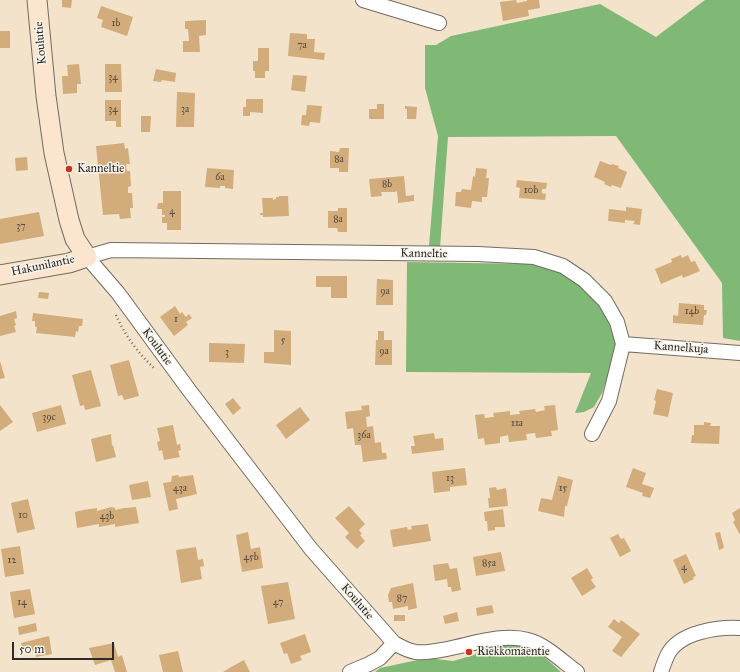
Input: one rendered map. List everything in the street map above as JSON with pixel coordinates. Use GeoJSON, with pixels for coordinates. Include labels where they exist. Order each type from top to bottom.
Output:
{"type":"FeatureCollection","features":[{"type":"Feature","properties":{"kind":"street","name":"Koulutie"},"geometry":{"type":"LineString","coordinates":[[37,0],[46,96],[54,153],[75,239],[87,257],[118,293],[189,390],[311,549],[394,643]]}},
{"type":"Feature","properties":{"kind":"street"},"geometry":{"type":"LineString","coordinates":[[364,0],[439,23]]}},
{"type":"Feature","properties":{"kind":"street","name":"Kanneltie"},"geometry":{"type":"LineString","coordinates":[[87,257],[111,250],[478,254],[534,257],[563,266],[584,280],[605,301],[617,322],[623,344],[609,401],[592,434]]}},
{"type":"Feature","properties":{"kind":"street","name":"Hakunilantie"},"geometry":{"type":"LineString","coordinates":[[0,275],[69,263],[87,257]]}},
{"type":"Feature","properties":{"kind":"street","name":"Kannelkuja"},"geometry":{"type":"LineString","coordinates":[[623,344],[740,353]]}},
{"type":"Feature","properties":{"kind":"street"},"geometry":{"type":"LineString","coordinates":[[661,672],[668,654],[680,641],[700,632],[727,628],[740,628]]}},
{"type":"Feature","properties":{"kind":"street"},"geometry":{"type":"LineString","coordinates":[[350,672],[380,658],[394,643],[405,649],[417,652],[436,651],[498,639],[517,638],[530,640],[544,648],[577,672]]}},
{"type":"Feature","properties":{"kind":"green space"},"geometry":{"type":"Polygon","coordinates":[[[705,0],[740,0],[740,341],[723,338],[722,283],[616,136],[448,137],[440,248],[429,246],[438,136],[425,88],[425,45],[436,45],[451,36],[600,4],[656,37],[705,0]]]}},
{"type":"Feature","properties":{"kind":"green space"},"geometry":{"type":"Polygon","coordinates":[[[407,262],[531,264],[560,273],[582,284],[601,303],[612,324],[617,347],[602,393],[594,407],[584,412],[575,413],[591,373],[406,372],[407,262]]]}},
{"type":"Feature","properties":{"kind":"green space"},"geometry":{"type":"Polygon","coordinates":[[[496,644],[516,644],[528,647],[549,661],[561,672],[375,672],[380,668],[427,658],[453,661],[474,655],[485,647],[496,644]]]}},
{"type":"Feature","properties":{"kind":"building"},"geometry":{"type":"Polygon","coordinates":[[[62,0],[72,0],[71,8],[62,7],[62,0]]]}},
{"type":"Feature","properties":{"kind":"building"},"geometry":{"type":"Polygon","coordinates":[[[516,0],[517,3],[527,0],[539,0],[540,8],[528,10],[529,16],[503,21],[500,2],[516,0]]]}},
{"type":"Feature","properties":{"kind":"building"},"geometry":{"type":"Polygon","coordinates":[[[101,6],[133,17],[127,36],[101,27],[103,20],[97,18],[101,6]]]}},
{"type":"Feature","properties":{"kind":"building"},"geometry":{"type":"Polygon","coordinates":[[[206,20],[206,35],[199,36],[200,52],[183,52],[183,41],[189,41],[188,29],[185,29],[185,21],[206,20]]]}},
{"type":"Feature","properties":{"kind":"building"},"geometry":{"type":"Polygon","coordinates":[[[0,31],[10,31],[10,48],[0,48],[0,31]]]}},
{"type":"Feature","properties":{"kind":"building"},"geometry":{"type":"Polygon","coordinates":[[[290,33],[307,34],[307,39],[315,39],[314,52],[325,53],[324,60],[288,56],[290,33]]]}},
{"type":"Feature","properties":{"kind":"building"},"geometry":{"type":"Polygon","coordinates":[[[258,48],[269,48],[269,71],[265,71],[265,78],[255,78],[255,71],[253,71],[253,61],[258,61],[258,48]]]}},
{"type":"Feature","properties":{"kind":"building"},"geometry":{"type":"Polygon","coordinates":[[[79,64],[81,84],[77,84],[77,93],[63,94],[62,76],[68,76],[67,65],[79,64]]]}},
{"type":"Feature","properties":{"kind":"building"},"geometry":{"type":"Polygon","coordinates":[[[105,64],[121,64],[122,92],[105,92],[105,64]]]}},
{"type":"Feature","properties":{"kind":"building"},"geometry":{"type":"Polygon","coordinates":[[[156,69],[176,73],[175,82],[162,80],[161,82],[153,81],[156,69]]]}},
{"type":"Feature","properties":{"kind":"building"},"geometry":{"type":"Polygon","coordinates":[[[293,75],[307,76],[305,92],[291,90],[293,75]]]}},
{"type":"Feature","properties":{"kind":"building"},"geometry":{"type":"Polygon","coordinates":[[[177,92],[195,93],[194,127],[176,127],[177,92]]]}},
{"type":"Feature","properties":{"kind":"building"},"geometry":{"type":"Polygon","coordinates":[[[246,99],[263,99],[263,113],[250,112],[250,116],[243,116],[243,107],[246,107],[246,99]]]}},
{"type":"Feature","properties":{"kind":"building"},"geometry":{"type":"Polygon","coordinates":[[[105,100],[121,100],[121,127],[116,127],[116,121],[105,121],[105,100]]]}},
{"type":"Feature","properties":{"kind":"building"},"geometry":{"type":"Polygon","coordinates":[[[377,104],[384,104],[384,119],[369,119],[369,109],[377,109],[377,104]]]}},
{"type":"Feature","properties":{"kind":"building"},"geometry":{"type":"Polygon","coordinates":[[[307,105],[322,106],[320,123],[310,122],[309,126],[301,125],[302,115],[306,115],[307,105]]]}},
{"type":"Feature","properties":{"kind":"building"},"geometry":{"type":"Polygon","coordinates":[[[405,106],[417,107],[416,119],[407,119],[407,109],[405,109],[405,106]]]}},
{"type":"Feature","properties":{"kind":"building"},"geometry":{"type":"Polygon","coordinates":[[[141,116],[151,116],[150,132],[141,132],[141,116]]]}},
{"type":"Feature","properties":{"kind":"building"},"geometry":{"type":"Polygon","coordinates":[[[124,143],[125,149],[128,148],[130,164],[126,164],[127,171],[130,171],[131,186],[128,187],[128,193],[132,193],[133,208],[130,208],[131,218],[120,219],[119,214],[103,215],[96,146],[124,143]]]}},
{"type":"Feature","properties":{"kind":"building"},"geometry":{"type":"Polygon","coordinates":[[[340,148],[349,148],[348,172],[339,172],[339,168],[330,168],[330,151],[339,152],[340,148]]]}},
{"type":"Feature","properties":{"kind":"building"},"geometry":{"type":"Polygon","coordinates":[[[27,157],[28,170],[16,171],[15,158],[27,157]]]}},
{"type":"Feature","properties":{"kind":"building"},"geometry":{"type":"Polygon","coordinates":[[[600,161],[619,166],[618,168],[627,172],[621,188],[612,185],[611,187],[604,184],[605,182],[594,177],[600,161]]]}},
{"type":"Feature","properties":{"kind":"building"},"geometry":{"type":"Polygon","coordinates":[[[207,168],[234,170],[233,189],[225,188],[225,186],[220,186],[220,188],[205,187],[207,168]]]}},
{"type":"Feature","properties":{"kind":"building"},"geometry":{"type":"Polygon","coordinates":[[[476,168],[487,169],[486,178],[489,178],[487,197],[482,197],[482,202],[472,201],[471,208],[455,206],[456,192],[461,192],[462,189],[471,190],[476,168]]]}},
{"type":"Feature","properties":{"kind":"building"},"geometry":{"type":"Polygon","coordinates":[[[404,176],[406,196],[414,195],[414,201],[398,203],[397,191],[381,192],[382,196],[371,197],[369,179],[404,176]]]}},
{"type":"Feature","properties":{"kind":"building"},"geometry":{"type":"Polygon","coordinates":[[[517,180],[547,183],[546,189],[542,189],[542,193],[546,194],[545,200],[519,198],[520,188],[516,187],[517,180]]]}},
{"type":"Feature","properties":{"kind":"building"},"geometry":{"type":"Polygon","coordinates":[[[163,191],[181,191],[181,230],[167,230],[167,223],[162,223],[162,217],[165,217],[165,215],[162,215],[162,209],[157,209],[158,203],[163,203],[163,191]]]}},
{"type":"Feature","properties":{"kind":"building"},"geometry":{"type":"Polygon","coordinates":[[[279,196],[288,196],[289,216],[263,217],[263,215],[260,215],[260,213],[263,213],[262,198],[273,198],[273,200],[279,196]]]}},
{"type":"Feature","properties":{"kind":"building"},"geometry":{"type":"Polygon","coordinates":[[[626,207],[642,209],[640,225],[633,224],[635,221],[625,220],[625,223],[608,221],[609,209],[626,211],[626,207]]]}},
{"type":"Feature","properties":{"kind":"building"},"geometry":{"type":"Polygon","coordinates":[[[338,208],[347,208],[347,232],[338,232],[337,228],[328,228],[328,211],[338,211],[338,208]]]}},
{"type":"Feature","properties":{"kind":"building"},"geometry":{"type":"Polygon","coordinates":[[[39,212],[44,236],[0,244],[0,219],[39,212]]]}},
{"type":"Feature","properties":{"kind":"building"},"geometry":{"type":"Polygon","coordinates":[[[681,255],[682,258],[688,255],[691,262],[695,261],[700,271],[683,278],[682,275],[661,284],[655,269],[672,262],[671,259],[681,255]]]}},
{"type":"Feature","properties":{"kind":"building"},"geometry":{"type":"Polygon","coordinates":[[[316,276],[347,276],[347,298],[331,298],[331,287],[316,287],[316,276]]]}},
{"type":"Feature","properties":{"kind":"building"},"geometry":{"type":"Polygon","coordinates":[[[377,279],[393,280],[393,305],[376,305],[377,279]]]}},
{"type":"Feature","properties":{"kind":"building"},"geometry":{"type":"Polygon","coordinates":[[[39,292],[49,293],[48,299],[38,298],[39,292]]]}},
{"type":"Feature","properties":{"kind":"building"},"geometry":{"type":"Polygon","coordinates":[[[679,303],[704,305],[704,310],[707,310],[706,315],[704,315],[703,325],[673,323],[673,315],[678,316],[679,303]]]}},
{"type":"Feature","properties":{"kind":"building"},"geometry":{"type":"Polygon","coordinates":[[[175,306],[180,314],[182,312],[186,317],[189,314],[192,318],[186,322],[188,325],[174,336],[160,317],[175,306]]]}},
{"type":"Feature","properties":{"kind":"building"},"geometry":{"type":"Polygon","coordinates":[[[16,311],[17,318],[14,319],[16,325],[14,326],[16,332],[0,336],[0,316],[16,311]]]}},
{"type":"Feature","properties":{"kind":"building"},"geometry":{"type":"Polygon","coordinates":[[[33,313],[83,319],[82,326],[79,326],[75,337],[36,333],[37,327],[35,327],[35,321],[32,321],[33,313]]]}},
{"type":"Feature","properties":{"kind":"building"},"geometry":{"type":"Polygon","coordinates":[[[274,330],[291,331],[291,365],[264,363],[264,352],[274,352],[274,330]]]}},
{"type":"Feature","properties":{"kind":"building"},"geometry":{"type":"Polygon","coordinates":[[[378,331],[384,331],[384,340],[392,340],[392,365],[375,365],[376,340],[378,340],[378,331]]]}},
{"type":"Feature","properties":{"kind":"building"},"geometry":{"type":"Polygon","coordinates":[[[209,343],[245,344],[244,363],[209,362],[209,343]]]}},
{"type":"Feature","properties":{"kind":"building"},"geometry":{"type":"Polygon","coordinates":[[[129,360],[139,396],[124,400],[122,395],[118,396],[110,365],[129,360]]]}},
{"type":"Feature","properties":{"kind":"building"},"geometry":{"type":"Polygon","coordinates":[[[0,361],[5,378],[0,379],[0,361]]]}},
{"type":"Feature","properties":{"kind":"building"},"geometry":{"type":"Polygon","coordinates":[[[91,370],[101,406],[85,410],[84,405],[80,406],[72,375],[91,370]]]}},
{"type":"Feature","properties":{"kind":"building"},"geometry":{"type":"Polygon","coordinates":[[[657,389],[673,393],[668,417],[653,414],[656,401],[654,400],[657,389]]]}},
{"type":"Feature","properties":{"kind":"building"},"geometry":{"type":"Polygon","coordinates":[[[233,398],[241,408],[233,415],[225,404],[233,398]]]}},
{"type":"Feature","properties":{"kind":"building"},"geometry":{"type":"Polygon","coordinates":[[[0,405],[13,422],[0,431],[0,405]]]}},
{"type":"Feature","properties":{"kind":"building"},"geometry":{"type":"Polygon","coordinates":[[[61,405],[66,424],[37,432],[32,413],[61,405]]]}},
{"type":"Feature","properties":{"kind":"building"},"geometry":{"type":"Polygon","coordinates":[[[369,405],[370,416],[366,417],[367,427],[373,426],[375,443],[381,442],[382,453],[386,453],[387,459],[363,462],[361,445],[355,445],[353,428],[347,429],[345,412],[362,410],[361,406],[369,405]]]}},
{"type":"Feature","properties":{"kind":"building"},"geometry":{"type":"Polygon","coordinates":[[[555,405],[558,430],[551,431],[552,436],[536,438],[535,433],[526,434],[527,440],[509,442],[508,435],[500,437],[500,443],[485,445],[484,438],[478,439],[475,415],[484,414],[485,418],[494,417],[493,413],[510,411],[510,415],[520,414],[519,411],[535,409],[536,412],[545,410],[544,406],[555,405]]]}},
{"type":"Feature","properties":{"kind":"building"},"geometry":{"type":"Polygon","coordinates":[[[300,407],[310,420],[286,439],[276,425],[300,407]]]}},
{"type":"Feature","properties":{"kind":"building"},"geometry":{"type":"Polygon","coordinates":[[[704,422],[711,423],[710,426],[720,426],[719,444],[691,443],[692,435],[694,435],[694,425],[704,425],[704,422]]]}},
{"type":"Feature","properties":{"kind":"building"},"geometry":{"type":"Polygon","coordinates":[[[173,425],[177,445],[180,444],[181,450],[178,451],[180,457],[164,460],[162,450],[159,451],[157,442],[160,441],[157,428],[173,425]]]}},
{"type":"Feature","properties":{"kind":"building"},"geometry":{"type":"Polygon","coordinates":[[[434,433],[435,439],[443,438],[444,450],[412,454],[411,446],[415,446],[413,436],[434,433]]]}},
{"type":"Feature","properties":{"kind":"building"},"geometry":{"type":"Polygon","coordinates":[[[111,434],[112,446],[113,445],[116,457],[96,462],[91,439],[111,434]]]}},
{"type":"Feature","properties":{"kind":"building"},"geometry":{"type":"Polygon","coordinates":[[[465,468],[467,485],[450,487],[450,491],[434,493],[432,472],[465,468]]]}},
{"type":"Feature","properties":{"kind":"building"},"geometry":{"type":"Polygon","coordinates":[[[633,468],[646,473],[642,484],[654,488],[650,498],[642,496],[643,493],[626,487],[633,468]]]}},
{"type":"Feature","properties":{"kind":"building"},"geometry":{"type":"Polygon","coordinates":[[[178,475],[179,477],[193,475],[197,494],[176,499],[178,509],[169,511],[163,483],[171,482],[172,476],[178,475]]]}},
{"type":"Feature","properties":{"kind":"building"},"geometry":{"type":"Polygon","coordinates":[[[558,476],[573,480],[567,506],[565,506],[564,517],[538,511],[541,498],[552,500],[558,476]]]}},
{"type":"Feature","properties":{"kind":"building"},"geometry":{"type":"Polygon","coordinates":[[[148,481],[151,497],[132,500],[129,485],[148,481]]]}},
{"type":"Feature","properties":{"kind":"building"},"geometry":{"type":"Polygon","coordinates":[[[496,487],[497,490],[506,488],[508,506],[489,508],[489,488],[496,487]]]}},
{"type":"Feature","properties":{"kind":"building"},"geometry":{"type":"Polygon","coordinates":[[[28,499],[35,529],[17,533],[11,503],[28,499]]]}},
{"type":"Feature","properties":{"kind":"building"},"geometry":{"type":"Polygon","coordinates":[[[349,506],[365,524],[359,530],[362,534],[360,535],[365,541],[357,549],[345,537],[349,533],[335,518],[349,506]]]}},
{"type":"Feature","properties":{"kind":"building"},"geometry":{"type":"Polygon","coordinates":[[[111,507],[115,508],[115,510],[136,507],[139,523],[115,527],[115,524],[99,527],[99,524],[77,528],[75,512],[97,508],[97,511],[111,507]]]}},
{"type":"Feature","properties":{"kind":"building"},"geometry":{"type":"Polygon","coordinates":[[[740,508],[740,535],[733,522],[735,520],[732,513],[740,508]]]}},
{"type":"Feature","properties":{"kind":"building"},"geometry":{"type":"Polygon","coordinates":[[[503,509],[505,527],[495,527],[495,530],[488,531],[484,512],[503,509]]]}},
{"type":"Feature","properties":{"kind":"building"},"geometry":{"type":"Polygon","coordinates":[[[428,524],[431,541],[393,547],[390,530],[407,527],[408,530],[412,529],[411,526],[428,524]]]}},
{"type":"Feature","properties":{"kind":"building"},"geometry":{"type":"Polygon","coordinates":[[[248,532],[251,549],[260,547],[263,568],[242,572],[236,535],[248,532]]]}},
{"type":"Feature","properties":{"kind":"building"},"geometry":{"type":"Polygon","coordinates":[[[720,532],[724,548],[719,550],[715,533],[720,532]]]}},
{"type":"Feature","properties":{"kind":"building"},"geometry":{"type":"Polygon","coordinates":[[[618,534],[621,539],[624,538],[631,551],[620,557],[610,538],[618,534]]]}},
{"type":"Feature","properties":{"kind":"building"},"geometry":{"type":"Polygon","coordinates":[[[20,546],[24,574],[5,577],[1,549],[20,546]]]}},
{"type":"Feature","properties":{"kind":"building"},"geometry":{"type":"Polygon","coordinates":[[[196,547],[198,560],[203,559],[204,566],[200,567],[202,579],[181,583],[176,550],[196,547]]]}},
{"type":"Feature","properties":{"kind":"building"},"geometry":{"type":"Polygon","coordinates":[[[501,552],[505,571],[476,576],[473,557],[501,552]]]}},
{"type":"Feature","properties":{"kind":"building"},"geometry":{"type":"Polygon","coordinates":[[[686,554],[696,576],[693,577],[694,579],[684,584],[673,560],[686,554]]]}},
{"type":"Feature","properties":{"kind":"building"},"geometry":{"type":"Polygon","coordinates":[[[448,563],[450,569],[457,568],[461,590],[452,592],[451,587],[448,587],[447,579],[435,581],[433,565],[448,563]]]}},
{"type":"Feature","properties":{"kind":"building"},"geometry":{"type":"Polygon","coordinates":[[[587,568],[593,578],[591,580],[596,587],[582,596],[571,578],[587,568]]]}},
{"type":"Feature","properties":{"kind":"building"},"geometry":{"type":"Polygon","coordinates":[[[288,582],[295,619],[268,624],[261,586],[288,582]]]}},
{"type":"Feature","properties":{"kind":"building"},"geometry":{"type":"Polygon","coordinates":[[[413,583],[417,608],[408,610],[408,606],[393,609],[392,602],[389,602],[388,595],[391,588],[413,583]]]}},
{"type":"Feature","properties":{"kind":"building"},"geometry":{"type":"Polygon","coordinates":[[[30,589],[35,614],[14,618],[10,592],[30,589]]]}},
{"type":"Feature","properties":{"kind":"building"},"geometry":{"type":"Polygon","coordinates":[[[492,605],[494,613],[477,616],[476,608],[492,605]]]}},
{"type":"Feature","properties":{"kind":"building"},"geometry":{"type":"Polygon","coordinates":[[[457,612],[459,621],[445,624],[443,616],[457,612]]]}},
{"type":"Feature","properties":{"kind":"building"},"geometry":{"type":"Polygon","coordinates":[[[394,615],[405,615],[405,621],[394,621],[394,615]]]}},
{"type":"Feature","properties":{"kind":"building"},"geometry":{"type":"Polygon","coordinates":[[[614,619],[619,623],[621,620],[640,634],[621,657],[612,651],[622,637],[608,627],[614,619]]]}},
{"type":"Feature","properties":{"kind":"building"},"geometry":{"type":"Polygon","coordinates":[[[36,623],[37,631],[19,635],[18,627],[36,623]]]}},
{"type":"Feature","properties":{"kind":"building"},"geometry":{"type":"Polygon","coordinates":[[[305,634],[311,652],[300,656],[302,660],[291,664],[287,653],[284,654],[280,643],[305,634]]]}},
{"type":"Feature","properties":{"kind":"building"},"geometry":{"type":"Polygon","coordinates":[[[49,636],[52,654],[36,657],[35,650],[23,652],[21,643],[49,636]]]}},
{"type":"Feature","properties":{"kind":"building"},"geometry":{"type":"Polygon","coordinates":[[[114,643],[118,657],[122,655],[127,672],[115,672],[111,660],[95,665],[89,648],[114,643]]]}},
{"type":"Feature","properties":{"kind":"building"},"geometry":{"type":"Polygon","coordinates":[[[178,651],[183,672],[163,672],[159,655],[178,651]]]}},
{"type":"Feature","properties":{"kind":"building"},"geometry":{"type":"Polygon","coordinates":[[[244,660],[250,672],[223,672],[233,666],[244,660]]]}},
{"type":"Feature","properties":{"kind":"place","name":"Kanneltie"},"geometry":{"type":"Point","coordinates":[69,169]}},
{"type":"Feature","properties":{"kind":"place","name":"Riekkomäentie"},"geometry":{"type":"Point","coordinates":[469,652]}}]}
